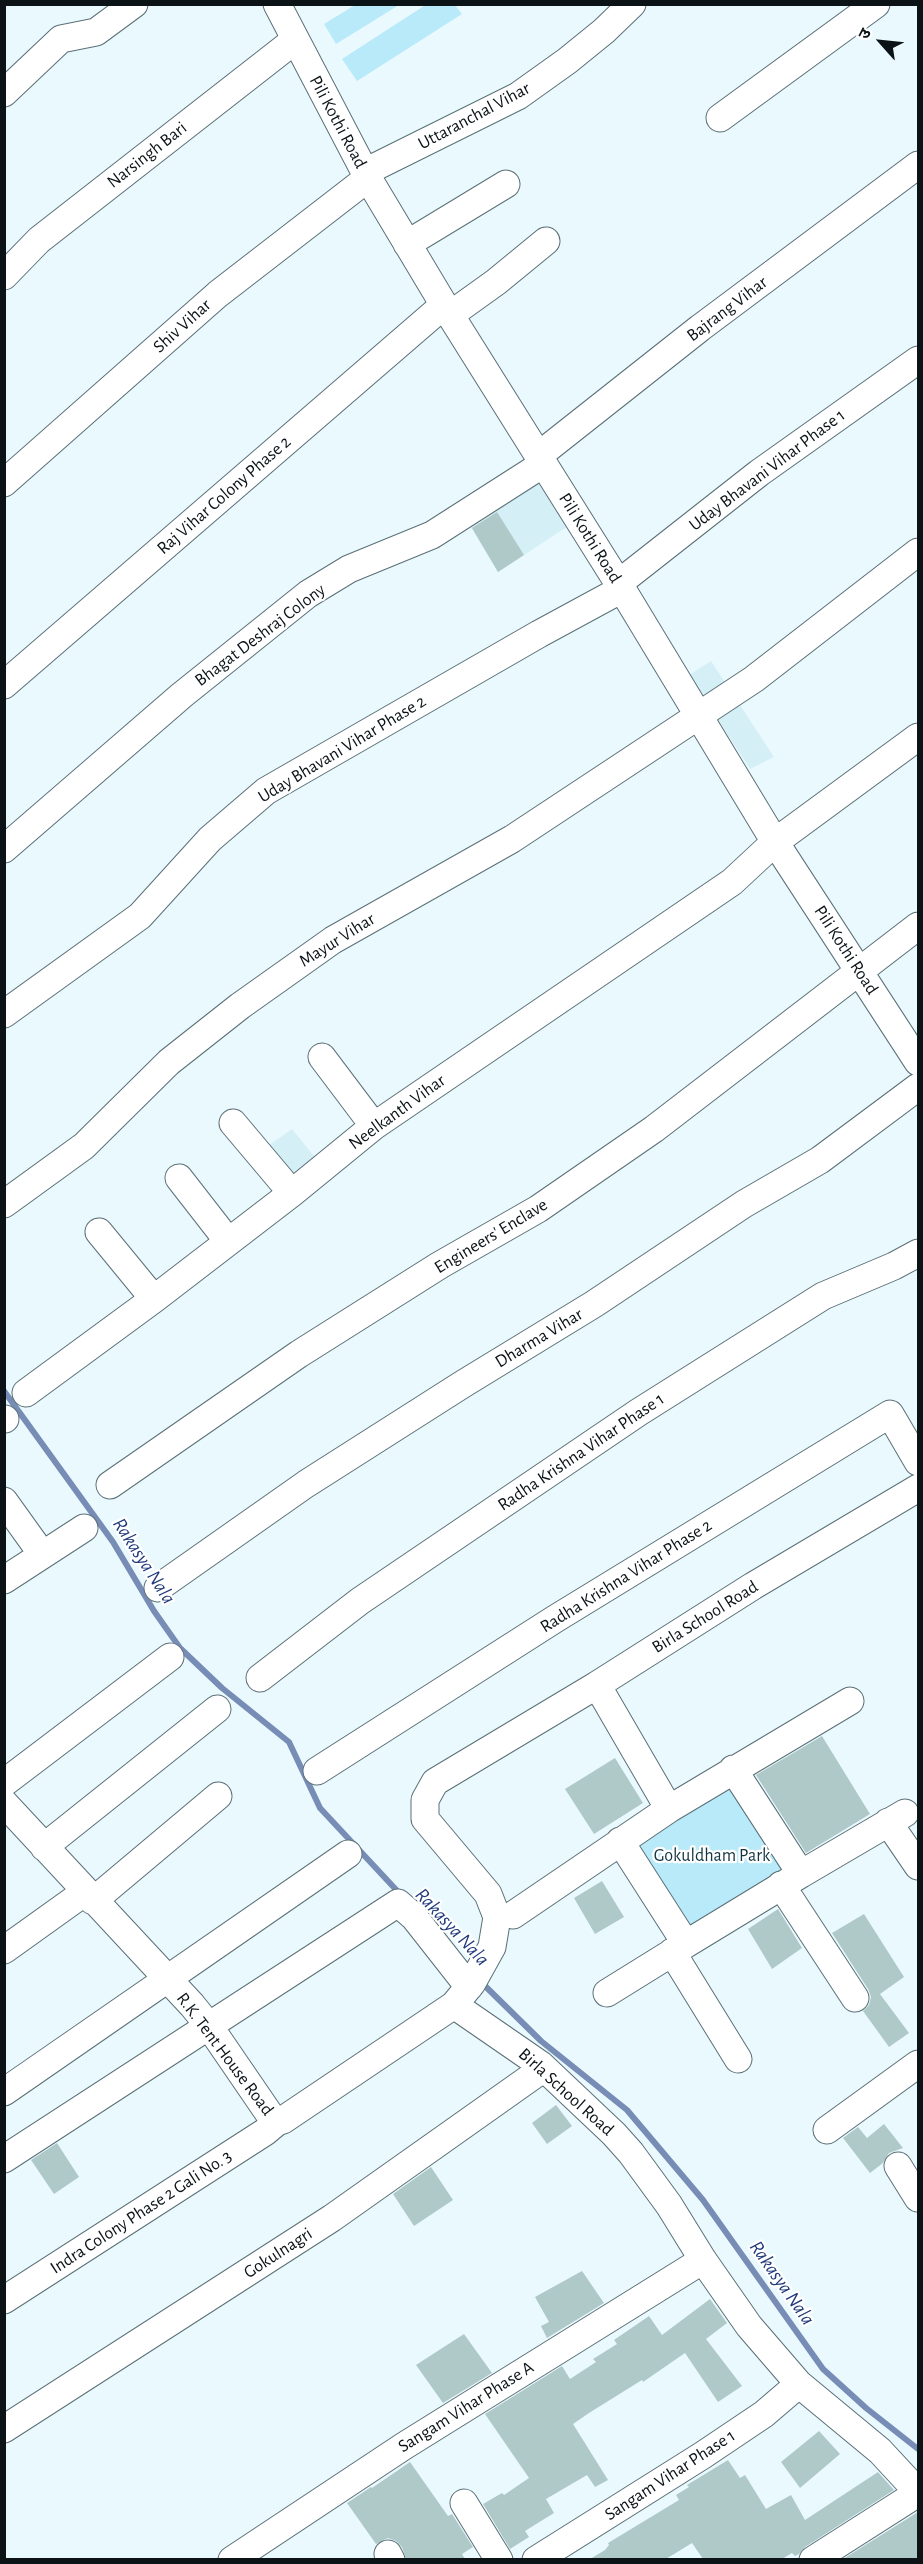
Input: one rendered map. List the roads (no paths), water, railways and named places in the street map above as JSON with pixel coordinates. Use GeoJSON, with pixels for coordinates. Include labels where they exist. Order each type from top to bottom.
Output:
{"type":"FeatureCollection","features":[{"type":"Feature","properties":{"kind":"street"},"geometry":{"type":"LineString","coordinates":[[4,93],[61,39],[96,32],[134,4]]}},
{"type":"Feature","properties":{"kind":"street","name":"Pili Kothi Road"},"geometry":{"type":"LineString","coordinates":[[277,4],[366,175],[407,244],[621,586],[775,842],[918,1062]]}},
{"type":"Feature","properties":{"kind":"street","name":"Uttaranchal Vihar"},"geometry":{"type":"LineString","coordinates":[[366,175],[518,96],[567,61],[604,31],[632,4]]}},
{"type":"Feature","properties":{"kind":"street"},"geometry":{"type":"LineString","coordinates":[[720,118],[876,4]]}},
{"type":"Feature","properties":{"kind":"street","name":"Narsingh Bari"},"geometry":{"type":"LineString","coordinates":[[4,276],[39,240],[295,40]]}},
{"type":"Feature","properties":{"kind":"street","name":"Bajrang Vihar"},"geometry":{"type":"LineString","coordinates":[[541,460],[700,328],[918,165]]}},
{"type":"Feature","properties":{"kind":"street","name":"Shiv Vihar"},"geometry":{"type":"LineString","coordinates":[[4,483],[218,294],[366,175]]}},
{"type":"Feature","properties":{"kind":"street"},"geometry":{"type":"LineString","coordinates":[[407,244],[506,184]]}},
{"type":"Feature","properties":{"kind":"street","name":"Raj Vihar Colony Phase 2"},"geometry":{"type":"LineString","coordinates":[[4,685],[447,310],[496,282],[546,240]]}},
{"type":"Feature","properties":{"kind":"street","name":"Uday Bhavani Vihar Phase 1"},"geometry":{"type":"LineString","coordinates":[[621,586],[759,473],[918,360]]}},
{"type":"Feature","properties":{"kind":"street","name":"Bhagat Deshraj Colony"},"geometry":{"type":"LineString","coordinates":[[4,849],[182,695],[308,594],[349,569],[432,535],[541,460]]}},
{"type":"Feature","properties":{"kind":"street","name":"Mayur Vihar"},"geometry":{"type":"LineString","coordinates":[[4,1204],[84,1146],[169,1062],[240,1006],[324,946],[512,839],[754,679],[918,552]]}},
{"type":"Feature","properties":{"kind":"street","name":"Uday Bhavani Vihar Phase 2"},"geometry":{"type":"LineString","coordinates":[[4,1014],[140,916],[210,839],[266,791],[621,586]]}},
{"type":"Feature","properties":{"kind":"street","name":"Neelkanth Vihar"},"geometry":{"type":"LineString","coordinates":[[26,1393],[292,1194],[374,1126],[732,882],[775,842],[918,737]]}},
{"type":"Feature","properties":{"kind":"street","name":"Engineers' Enclave"},"geometry":{"type":"LineString","coordinates":[[110,1485],[299,1354],[440,1265],[538,1209],[654,1129],[918,926]]}},
{"type":"Feature","properties":{"kind":"street"},"geometry":{"type":"LineString","coordinates":[[322,1057],[374,1126]]}},
{"type":"Feature","properties":{"kind":"street","name":"Dharma Vihar"},"geometry":{"type":"LineString","coordinates":[[158,1588],[306,1484],[594,1304],[744,1204],[820,1160],[918,1087]]}},
{"type":"Feature","properties":{"kind":"street"},"geometry":{"type":"LineString","coordinates":[[233,1123],[292,1194]]}},
{"type":"Feature","properties":{"kind":"street"},"geometry":{"type":"LineString","coordinates":[[179,1178],[228,1241]]}},
{"type":"Feature","properties":{"kind":"street"},"geometry":{"type":"LineString","coordinates":[[99,1232],[154,1299]]}},
{"type":"Feature","properties":{"kind":"street","name":"Radha Krishna Vihar Phase 1"},"geometry":{"type":"LineString","coordinates":[[260,1678],[360,1601],[639,1412],[824,1296],[894,1266],[918,1253]]}},
{"type":"Feature","properties":{"kind":"street","name":"Radha Krishna Vihar Phase 2"},"geometry":{"type":"LineString","coordinates":[[317,1771],[555,1619],[890,1414],[918,1462]]}},
{"type":"Feature","properties":{"kind":"street","name":"Birla School Road"},"geometry":{"type":"LineString","coordinates":[[918,1488],[753,1586],[597,1685],[435,1782],[425,1800],[425,1819],[488,1894],[497,1917],[492,1947],[469,1985],[544,2068],[631,2153],[669,2205],[703,2260],[749,2326],[799,2384],[880,2451],[918,2493]]}},
{"type":"Feature","properties":{"kind":"street"},"geometry":{"type":"LineString","coordinates":[[4,1501],[42,1554]]}},
{"type":"Feature","properties":{"kind":"street"},"geometry":{"type":"LineString","coordinates":[[4,1580],[84,1528]]}},
{"type":"Feature","properties":{"kind":"street"},"geometry":{"type":"LineString","coordinates":[[4,1783],[170,1657]]}},
{"type":"Feature","properties":{"kind":"street"},"geometry":{"type":"LineString","coordinates":[[597,1685],[669,1809]]}},
{"type":"Feature","properties":{"kind":"street"},"geometry":{"type":"LineString","coordinates":[[513,1916],[669,1809],[850,1701]]}},
{"type":"Feature","properties":{"kind":"street"},"geometry":{"type":"LineString","coordinates":[[44,1847],[217,1709]]}},
{"type":"Feature","properties":{"kind":"street"},"geometry":{"type":"LineString","coordinates":[[733,1769],[855,1998]]}},
{"type":"Feature","properties":{"kind":"street"},"geometry":{"type":"LineString","coordinates":[[4,1950],[89,1896],[218,1796]]}},
{"type":"Feature","properties":{"kind":"street","name":"R.K. Tent House Road"},"geometry":{"type":"LineString","coordinates":[[4,1803],[209,2026],[277,2122],[283,2120],[469,1985]]}},
{"type":"Feature","properties":{"kind":"street"},"geometry":{"type":"LineString","coordinates":[[607,1993],[896,1818],[918,1866]]}},
{"type":"Feature","properties":{"kind":"street"},"geometry":{"type":"LineString","coordinates":[[620,1841],[738,2059]]}},
{"type":"Feature","properties":{"kind":"street"},"geometry":{"type":"LineString","coordinates":[[4,2092],[348,1854]]}},
{"type":"Feature","properties":{"kind":"street"},"geometry":{"type":"LineString","coordinates":[[4,2159],[398,1903],[414,1917],[469,1985]]}},
{"type":"Feature","properties":{"kind":"street"},"geometry":{"type":"LineString","coordinates":[[827,2130],[918,2064]]}},
{"type":"Feature","properties":{"kind":"street","name":"Gokulnagri"},"geometry":{"type":"LineString","coordinates":[[4,2429],[332,2218],[544,2068]]}},
{"type":"Feature","properties":{"kind":"street","name":"Indra Colony Phase 2 Gali No. 3"},"geometry":{"type":"LineString","coordinates":[[4,2300],[265,2132],[277,2122]]}},
{"type":"Feature","properties":{"kind":"street"},"geometry":{"type":"LineString","coordinates":[[898,2166],[918,2198]]}},
{"type":"Feature","properties":{"kind":"street","name":"Sangam Vihar Phase A"},"geometry":{"type":"LineString","coordinates":[[232,2559],[404,2446],[703,2260]]}},
{"type":"Feature","properties":{"kind":"street","name":"Sangam Vihar Phase 1"},"geometry":{"type":"LineString","coordinates":[[536,2559],[703,2455],[764,2414],[799,2384]]}},
{"type":"Feature","properties":{"kind":"street"},"geometry":{"type":"LineString","coordinates":[[813,2559],[918,2493]]}},
{"type":"Feature","properties":{"kind":"street"},"geometry":{"type":"LineString","coordinates":[[464,2503],[499,2559]]}},
{"type":"Feature","properties":{"kind":"waterway","name":"Rakasya Nala"},"geometry":{"type":"LineString","coordinates":[[4,1391],[113,1542],[154,1611],[180,1648],[222,1688],[289,1742],[320,1808],[401,1895]]}},
{"type":"Feature","properties":{"kind":"waterway","name":"Rakasya Nala"},"geometry":{"type":"LineString","coordinates":[[481,1982],[541,2041],[627,2110],[703,2200],[823,2369],[866,2408],[918,2449]]}},
{"type":"Feature","properties":{"kind":"park label","name":"Gokuldham Park"},"geometry":{"type":"Point","coordinates":[712,1856]}}]}
